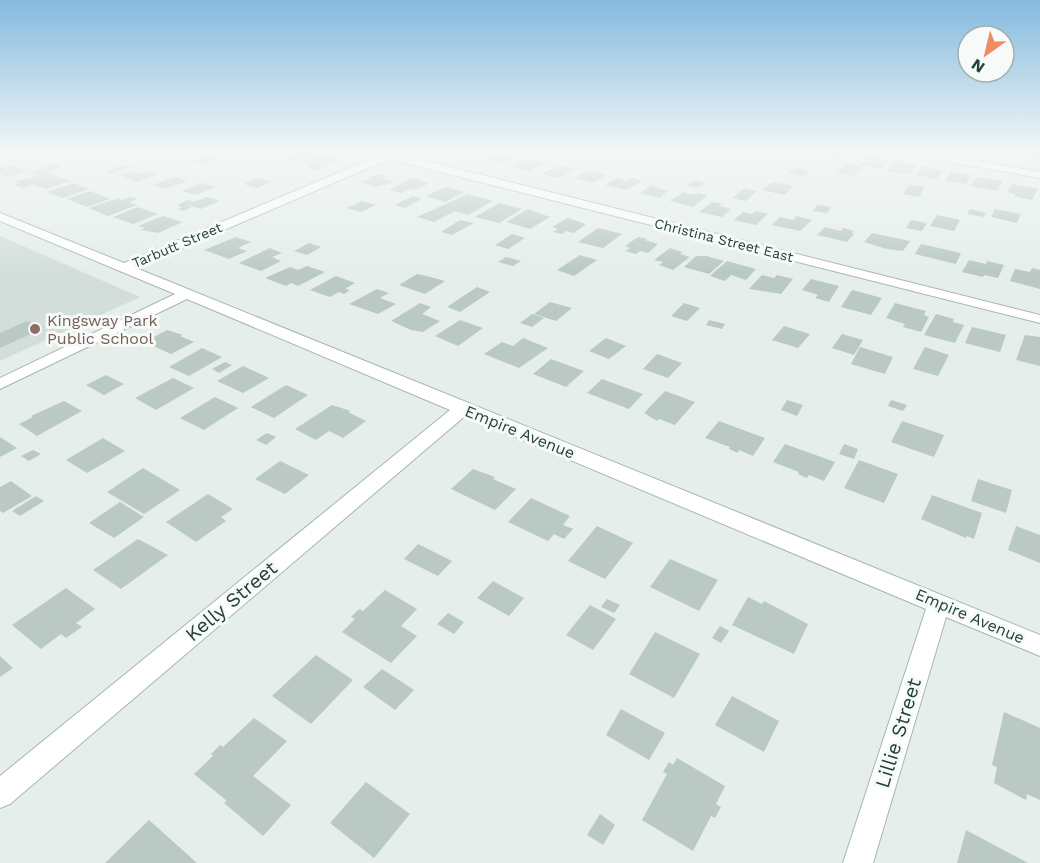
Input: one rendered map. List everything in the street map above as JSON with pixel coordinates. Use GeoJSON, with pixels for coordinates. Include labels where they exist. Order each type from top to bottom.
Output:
{"type":"FeatureCollection","features":[{"type":"Feature","properties":{"kind":"street","name":"Tarbutt Street"},"geometry":{"type":"LineString","coordinates":[[124,268],[302,192]]}},
{"type":"Feature","properties":{"kind":"street","name":"Christina Street East"},"geometry":{"type":"LineString","coordinates":[[541,192],[1040,320]]}},
{"type":"Feature","properties":{"kind":"street","name":"Empire Avenue"},"geometry":{"type":"LineString","coordinates":[[0,217],[1040,646]]}},
{"type":"Feature","properties":{"kind":"street"},"geometry":{"type":"LineString","coordinates":[[0,384],[187,294]]}},
{"type":"Feature","properties":{"kind":"street","name":"Kelly Street"},"geometry":{"type":"LineString","coordinates":[[0,794],[462,409]]}},
{"type":"Feature","properties":{"kind":"street","name":"Lillie Street"},"geometry":{"type":"LineString","coordinates":[[858,863],[939,603]]}},
{"type":"Feature","properties":{"kind":"shaded area","name":"Kingsway Park Public School"},"geometry":{"type":"Polygon","coordinates":[[[0,236],[140,297],[0,361],[0,236]]]}},
{"type":"Feature","properties":{"kind":"building"},"geometry":{"type":"Polygon","coordinates":[[[48,192],[80,192],[63,198],[48,192]]]}},
{"type":"Feature","properties":{"kind":"building"},"geometry":{"type":"Polygon","coordinates":[[[93,192],[110,199],[87,207],[67,199],[93,192]]]}},
{"type":"Feature","properties":{"kind":"building"},"geometry":{"type":"Polygon","coordinates":[[[434,192],[464,192],[445,202],[426,196],[434,192]]]}},
{"type":"Feature","properties":{"kind":"building"},"geometry":{"type":"Polygon","coordinates":[[[641,192],[666,192],[659,198],[641,192]]]}},
{"type":"Feature","properties":{"kind":"building"},"geometry":{"type":"Polygon","coordinates":[[[683,192],[708,195],[693,207],[670,201],[683,192]]]}},
{"type":"Feature","properties":{"kind":"building"},"geometry":{"type":"Polygon","coordinates":[[[739,192],[756,192],[746,201],[733,198],[739,192]]]}},
{"type":"Feature","properties":{"kind":"building"},"geometry":{"type":"Polygon","coordinates":[[[904,192],[922,192],[919,197],[903,194],[904,192]]]}},
{"type":"Feature","properties":{"kind":"building"},"geometry":{"type":"Polygon","coordinates":[[[1008,192],[1036,192],[1032,200],[1014,196],[1015,194],[1008,192]]]}},
{"type":"Feature","properties":{"kind":"building"},"geometry":{"type":"Polygon","coordinates":[[[468,194],[493,201],[468,215],[455,211],[434,222],[417,217],[468,194]]]}},
{"type":"Feature","properties":{"kind":"building"},"geometry":{"type":"Polygon","coordinates":[[[413,196],[422,199],[405,208],[395,205],[413,196]]]}},
{"type":"Feature","properties":{"kind":"building"},"geometry":{"type":"Polygon","coordinates":[[[130,197],[138,199],[130,202],[137,205],[108,216],[89,208],[118,198],[122,200],[130,197]]]}},
{"type":"Feature","properties":{"kind":"building"},"geometry":{"type":"Polygon","coordinates":[[[207,197],[220,201],[201,209],[187,204],[192,207],[183,211],[177,209],[182,207],[177,205],[188,200],[193,202],[207,197]]]}},
{"type":"Feature","properties":{"kind":"building"},"geometry":{"type":"Polygon","coordinates":[[[362,201],[376,205],[361,212],[347,208],[362,201]]]}},
{"type":"Feature","properties":{"kind":"building"},"geometry":{"type":"Polygon","coordinates":[[[712,202],[731,209],[722,217],[699,212],[712,202]]]}},
{"type":"Feature","properties":{"kind":"building"},"geometry":{"type":"Polygon","coordinates":[[[499,203],[522,209],[499,223],[475,217],[499,203]]]}},
{"type":"Feature","properties":{"kind":"building"},"geometry":{"type":"Polygon","coordinates":[[[817,205],[831,207],[827,213],[813,211],[817,205]]]}},
{"type":"Feature","properties":{"kind":"building"},"geometry":{"type":"Polygon","coordinates":[[[138,207],[158,214],[133,224],[113,217],[138,207]]]}},
{"type":"Feature","properties":{"kind":"building"},"geometry":{"type":"Polygon","coordinates":[[[528,209],[550,217],[530,229],[506,222],[528,209]]]}},
{"type":"Feature","properties":{"kind":"building"},"geometry":{"type":"Polygon","coordinates":[[[970,209],[986,213],[983,217],[967,214],[970,209]]]}},
{"type":"Feature","properties":{"kind":"building"},"geometry":{"type":"Polygon","coordinates":[[[995,209],[1021,214],[1017,223],[991,217],[995,209]]]}},
{"type":"Feature","properties":{"kind":"building"},"geometry":{"type":"Polygon","coordinates":[[[755,211],[768,214],[756,225],[734,220],[743,212],[752,214],[755,211]]]}},
{"type":"Feature","properties":{"kind":"building"},"geometry":{"type":"Polygon","coordinates":[[[937,215],[960,220],[954,231],[930,226],[937,215]]]}},
{"type":"Feature","properties":{"kind":"building"},"geometry":{"type":"Polygon","coordinates":[[[163,216],[183,222],[158,233],[141,230],[145,228],[138,226],[163,216]]]}},
{"type":"Feature","properties":{"kind":"building"},"geometry":{"type":"Polygon","coordinates":[[[797,216],[812,220],[800,231],[772,225],[780,217],[793,220],[797,216]]]}},
{"type":"Feature","properties":{"kind":"building"},"geometry":{"type":"Polygon","coordinates":[[[568,218],[586,224],[574,233],[553,232],[558,229],[552,227],[568,218]]]}},
{"type":"Feature","properties":{"kind":"building"},"geometry":{"type":"Polygon","coordinates":[[[460,220],[474,223],[452,235],[441,232],[460,220]]]}},
{"type":"Feature","properties":{"kind":"building"},"geometry":{"type":"Polygon","coordinates":[[[911,220],[927,223],[922,231],[906,228],[911,220]]]}},
{"type":"Feature","properties":{"kind":"building"},"geometry":{"type":"Polygon","coordinates":[[[825,227],[841,231],[843,228],[854,231],[852,233],[854,234],[847,242],[817,235],[825,227]]]}},
{"type":"Feature","properties":{"kind":"building"},"geometry":{"type":"Polygon","coordinates":[[[598,228],[622,234],[603,248],[578,242],[598,228]]]}},
{"type":"Feature","properties":{"kind":"building"},"geometry":{"type":"Polygon","coordinates":[[[872,233],[910,241],[903,251],[887,249],[864,242],[872,233]]]}},
{"type":"Feature","properties":{"kind":"building"},"geometry":{"type":"Polygon","coordinates":[[[512,234],[525,238],[508,249],[495,245],[512,234]]]}},
{"type":"Feature","properties":{"kind":"building"},"geometry":{"type":"Polygon","coordinates":[[[236,237],[251,242],[238,248],[247,251],[229,259],[204,250],[236,237]]]}},
{"type":"Feature","properties":{"kind":"building"},"geometry":{"type":"Polygon","coordinates":[[[638,237],[658,244],[648,253],[640,251],[636,254],[625,251],[630,248],[625,246],[638,237]]]}},
{"type":"Feature","properties":{"kind":"building"},"geometry":{"type":"Polygon","coordinates":[[[309,243],[321,247],[307,255],[294,251],[309,243]]]}},
{"type":"Feature","properties":{"kind":"building"},"geometry":{"type":"Polygon","coordinates":[[[921,244],[961,253],[956,264],[915,254],[921,244]]]}},
{"type":"Feature","properties":{"kind":"building"},"geometry":{"type":"Polygon","coordinates":[[[270,248],[282,253],[272,257],[281,261],[261,271],[239,263],[270,248]]]}},
{"type":"Feature","properties":{"kind":"building"},"geometry":{"type":"Polygon","coordinates":[[[670,248],[690,257],[673,270],[659,265],[663,262],[654,260],[670,248]]]}},
{"type":"Feature","properties":{"kind":"building"},"geometry":{"type":"Polygon","coordinates":[[[580,255],[597,260],[574,276],[557,270],[580,255]]]}},
{"type":"Feature","properties":{"kind":"building"},"geometry":{"type":"Polygon","coordinates":[[[696,256],[707,256],[724,261],[709,274],[684,267],[696,256]]]}},
{"type":"Feature","properties":{"kind":"building"},"geometry":{"type":"Polygon","coordinates":[[[506,257],[521,261],[513,266],[498,262],[506,257]]]}},
{"type":"Feature","properties":{"kind":"building"},"geometry":{"type":"Polygon","coordinates":[[[969,260],[1004,265],[998,278],[984,275],[983,277],[962,272],[969,260]]]}},
{"type":"Feature","properties":{"kind":"building"},"geometry":{"type":"Polygon","coordinates":[[[727,261],[756,269],[746,280],[731,275],[725,281],[710,276],[727,261]]]}},
{"type":"Feature","properties":{"kind":"building"},"geometry":{"type":"Polygon","coordinates":[[[307,266],[325,272],[298,286],[291,283],[286,286],[265,278],[290,267],[298,270],[307,266]]]}},
{"type":"Feature","properties":{"kind":"building"},"geometry":{"type":"Polygon","coordinates":[[[1032,268],[1040,270],[1040,289],[1010,281],[1015,269],[1030,272],[1032,268]]]}},
{"type":"Feature","properties":{"kind":"building"},"geometry":{"type":"Polygon","coordinates":[[[417,274],[445,281],[425,294],[399,285],[417,274]]]}},
{"type":"Feature","properties":{"kind":"building"},"geometry":{"type":"Polygon","coordinates":[[[762,275],[774,278],[777,275],[793,279],[781,294],[749,289],[762,275]]]}},
{"type":"Feature","properties":{"kind":"building"},"geometry":{"type":"Polygon","coordinates":[[[336,276],[355,283],[345,289],[350,290],[344,294],[339,292],[330,297],[310,290],[336,276]]]}},
{"type":"Feature","properties":{"kind":"building"},"geometry":{"type":"Polygon","coordinates":[[[811,279],[839,286],[829,302],[815,298],[818,295],[802,290],[811,279]]]}},
{"type":"Feature","properties":{"kind":"building"},"geometry":{"type":"Polygon","coordinates":[[[477,287],[490,292],[460,312],[447,307],[477,287]]]}},
{"type":"Feature","properties":{"kind":"building"},"geometry":{"type":"Polygon","coordinates":[[[377,289],[389,293],[380,298],[396,304],[378,314],[349,304],[377,289]]]}},
{"type":"Feature","properties":{"kind":"building"},"geometry":{"type":"Polygon","coordinates":[[[852,290],[882,298],[871,315],[841,307],[852,290]]]}},
{"type":"Feature","properties":{"kind":"building"},"geometry":{"type":"Polygon","coordinates":[[[550,302],[572,308],[556,321],[534,314],[550,302]]]}},
{"type":"Feature","properties":{"kind":"building"},"geometry":{"type":"Polygon","coordinates":[[[420,303],[431,307],[422,314],[440,321],[423,332],[411,330],[391,321],[420,303]]]}},
{"type":"Feature","properties":{"kind":"building"},"geometry":{"type":"Polygon","coordinates":[[[684,303],[700,308],[687,321],[671,316],[684,303]]]}},
{"type":"Feature","properties":{"kind":"building"},"geometry":{"type":"Polygon","coordinates":[[[895,303],[926,311],[924,315],[929,317],[921,332],[903,327],[905,324],[886,318],[895,303]]]}},
{"type":"Feature","properties":{"kind":"building"},"geometry":{"type":"Polygon","coordinates":[[[532,314],[544,318],[532,327],[520,323],[532,314]]]}},
{"type":"Feature","properties":{"kind":"building"},"geometry":{"type":"Polygon","coordinates":[[[936,314],[954,319],[953,322],[964,325],[955,343],[924,335],[936,314]]]}},
{"type":"Feature","properties":{"kind":"building"},"geometry":{"type":"Polygon","coordinates":[[[460,320],[483,328],[458,346],[435,336],[460,320]]]}},
{"type":"Feature","properties":{"kind":"building"},"geometry":{"type":"Polygon","coordinates":[[[709,320],[725,324],[722,329],[706,325],[709,320]]]}},
{"type":"Feature","properties":{"kind":"building"},"geometry":{"type":"Polygon","coordinates":[[[27,321],[42,329],[0,348],[0,333],[27,321]]]}},
{"type":"Feature","properties":{"kind":"building"},"geometry":{"type":"Polygon","coordinates":[[[784,326],[810,334],[798,348],[772,340],[784,326]]]}},
{"type":"Feature","properties":{"kind":"building"},"geometry":{"type":"Polygon","coordinates":[[[972,327],[1006,335],[1000,352],[965,343],[972,327]]]}},
{"type":"Feature","properties":{"kind":"building"},"geometry":{"type":"Polygon","coordinates":[[[167,330],[183,335],[180,336],[194,342],[171,354],[144,342],[167,330]]]}},
{"type":"Feature","properties":{"kind":"building"},"geometry":{"type":"Polygon","coordinates":[[[842,334],[863,340],[854,355],[832,348],[842,334]]]}},
{"type":"Feature","properties":{"kind":"building"},"geometry":{"type":"Polygon","coordinates":[[[1025,335],[1040,337],[1040,366],[1016,360],[1025,335]]]}},
{"type":"Feature","properties":{"kind":"building"},"geometry":{"type":"Polygon","coordinates":[[[523,338],[548,348],[519,368],[484,354],[502,342],[513,346],[523,338]]]}},
{"type":"Feature","properties":{"kind":"building"},"geometry":{"type":"Polygon","coordinates":[[[606,338],[626,346],[609,359],[589,351],[606,338]]]}},
{"type":"Feature","properties":{"kind":"building"},"geometry":{"type":"Polygon","coordinates":[[[860,347],[893,357],[885,374],[851,364],[860,347]]]}},
{"type":"Feature","properties":{"kind":"building"},"geometry":{"type":"Polygon","coordinates":[[[925,347],[949,355],[938,376],[913,369],[925,347]]]}},
{"type":"Feature","properties":{"kind":"building"},"geometry":{"type":"Polygon","coordinates":[[[202,348],[222,357],[189,376],[169,367],[202,348]]]}},
{"type":"Feature","properties":{"kind":"building"},"geometry":{"type":"Polygon","coordinates":[[[657,354],[682,363],[668,378],[643,369],[657,354]]]}},
{"type":"Feature","properties":{"kind":"building"},"geometry":{"type":"Polygon","coordinates":[[[551,359],[584,371],[566,387],[533,374],[551,359]]]}},
{"type":"Feature","properties":{"kind":"building"},"geometry":{"type":"Polygon","coordinates":[[[225,362],[232,365],[219,373],[212,369],[225,362]]]}},
{"type":"Feature","properties":{"kind":"building"},"geometry":{"type":"Polygon","coordinates":[[[243,366],[269,378],[243,393],[217,381],[243,366]]]}},
{"type":"Feature","properties":{"kind":"building"},"geometry":{"type":"Polygon","coordinates":[[[106,375],[124,384],[104,395],[86,385],[106,375]]]}},
{"type":"Feature","properties":{"kind":"building"},"geometry":{"type":"Polygon","coordinates":[[[173,378],[194,388],[156,410],[135,398],[173,378]]]}},
{"type":"Feature","properties":{"kind":"building"},"geometry":{"type":"Polygon","coordinates":[[[602,379],[643,394],[629,409],[587,393],[602,379]]]}},
{"type":"Feature","properties":{"kind":"building"},"geometry":{"type":"Polygon","coordinates":[[[286,385],[308,395],[274,418],[251,407],[286,385]]]}},
{"type":"Feature","properties":{"kind":"building"},"geometry":{"type":"Polygon","coordinates":[[[665,391],[695,402],[675,425],[659,419],[657,421],[644,413],[665,391]]]}},
{"type":"Feature","properties":{"kind":"building"},"geometry":{"type":"Polygon","coordinates":[[[215,397],[238,408],[204,430],[180,418],[215,397]]]}},
{"type":"Feature","properties":{"kind":"building"},"geometry":{"type":"Polygon","coordinates":[[[787,400],[803,405],[797,416],[781,410],[787,400]]]}},
{"type":"Feature","properties":{"kind":"building"},"geometry":{"type":"Polygon","coordinates":[[[891,400],[907,405],[903,411],[888,406],[891,400]]]}},
{"type":"Feature","properties":{"kind":"building"},"geometry":{"type":"Polygon","coordinates":[[[64,401],[82,411],[37,436],[19,424],[33,417],[31,416],[64,401]]]}},
{"type":"Feature","properties":{"kind":"building"},"geometry":{"type":"Polygon","coordinates":[[[332,405],[351,411],[348,412],[366,421],[343,438],[329,431],[316,440],[295,429],[332,405]]]}},
{"type":"Feature","properties":{"kind":"building"},"geometry":{"type":"Polygon","coordinates":[[[719,421],[765,438],[753,456],[739,450],[738,453],[729,449],[730,447],[705,438],[719,421]]]}},
{"type":"Feature","properties":{"kind":"building"},"geometry":{"type":"Polygon","coordinates":[[[902,421],[944,435],[934,457],[891,442],[902,421]]]}},
{"type":"Feature","properties":{"kind":"building"},"geometry":{"type":"Polygon","coordinates":[[[267,433],[276,437],[266,445],[256,440],[267,433]]]}},
{"type":"Feature","properties":{"kind":"building"},"geometry":{"type":"Polygon","coordinates":[[[0,437],[17,448],[0,457],[0,437]]]}},
{"type":"Feature","properties":{"kind":"building"},"geometry":{"type":"Polygon","coordinates":[[[103,438],[125,451],[87,473],[66,460],[103,438]]]}},
{"type":"Feature","properties":{"kind":"building"},"geometry":{"type":"Polygon","coordinates":[[[785,444],[835,462],[824,481],[809,475],[807,478],[798,474],[799,472],[773,462],[785,444]]]}},
{"type":"Feature","properties":{"kind":"building"},"geometry":{"type":"Polygon","coordinates":[[[844,444],[858,449],[854,459],[839,454],[844,444]]]}},
{"type":"Feature","properties":{"kind":"building"},"geometry":{"type":"Polygon","coordinates":[[[33,450],[41,454],[29,461],[21,456],[33,450]]]}},
{"type":"Feature","properties":{"kind":"building"},"geometry":{"type":"Polygon","coordinates":[[[859,460],[898,474],[884,503],[844,488],[859,460]]]}},
{"type":"Feature","properties":{"kind":"building"},"geometry":{"type":"Polygon","coordinates":[[[280,461],[309,475],[285,494],[255,479],[280,461]]]}},
{"type":"Feature","properties":{"kind":"building"},"geometry":{"type":"Polygon","coordinates":[[[143,468],[180,490],[144,514],[107,492],[143,468]]]}},
{"type":"Feature","properties":{"kind":"building"},"geometry":{"type":"Polygon","coordinates":[[[473,469],[495,477],[493,479],[516,489],[495,510],[451,489],[473,469]]]}},
{"type":"Feature","properties":{"kind":"building"},"geometry":{"type":"Polygon","coordinates":[[[978,479],[1012,490],[1006,513],[971,501],[978,479]]]}},
{"type":"Feature","properties":{"kind":"building"},"geometry":{"type":"Polygon","coordinates":[[[11,481],[32,496],[3,513],[0,511],[0,487],[11,481]]]}},
{"type":"Feature","properties":{"kind":"building"},"geometry":{"type":"Polygon","coordinates":[[[208,494],[233,509],[221,517],[226,521],[196,542],[166,522],[208,494]]]}},
{"type":"Feature","properties":{"kind":"building"},"geometry":{"type":"Polygon","coordinates":[[[932,495],[982,513],[974,539],[967,536],[966,538],[921,519],[932,495]]]}},
{"type":"Feature","properties":{"kind":"building"},"geometry":{"type":"Polygon","coordinates":[[[36,496],[44,501],[20,516],[12,511],[36,496]]]}},
{"type":"Feature","properties":{"kind":"building"},"geometry":{"type":"Polygon","coordinates":[[[531,498],[570,516],[563,525],[573,529],[564,539],[554,534],[548,541],[508,522],[531,498]]]}},
{"type":"Feature","properties":{"kind":"building"},"geometry":{"type":"Polygon","coordinates":[[[120,502],[144,517],[114,538],[89,523],[120,502]]]}},
{"type":"Feature","properties":{"kind":"building"},"geometry":{"type":"Polygon","coordinates":[[[597,526],[633,543],[605,579],[568,561],[597,526]]]}},
{"type":"Feature","properties":{"kind":"building"},"geometry":{"type":"Polygon","coordinates":[[[1016,526],[1040,535],[1040,563],[1008,550],[1016,526]]]}},
{"type":"Feature","properties":{"kind":"building"},"geometry":{"type":"Polygon","coordinates":[[[138,539],[168,555],[121,589],[93,570],[138,539]]]}},
{"type":"Feature","properties":{"kind":"building"},"geometry":{"type":"Polygon","coordinates":[[[418,544],[452,561],[438,576],[404,559],[418,544]]]}},
{"type":"Feature","properties":{"kind":"building"},"geometry":{"type":"Polygon","coordinates":[[[670,559],[718,580],[699,611],[650,587],[670,559]]]}},
{"type":"Feature","properties":{"kind":"building"},"geometry":{"type":"Polygon","coordinates":[[[493,581],[524,598],[509,616],[477,598],[493,581]]]}},
{"type":"Feature","properties":{"kind":"building"},"geometry":{"type":"Polygon","coordinates":[[[66,588],[95,609],[76,623],[82,627],[66,638],[61,634],[41,649],[12,625],[66,588]]]}},
{"type":"Feature","properties":{"kind":"building"},"geometry":{"type":"Polygon","coordinates":[[[385,590],[417,609],[401,626],[417,636],[391,663],[342,632],[355,619],[351,617],[359,609],[363,611],[385,590]]]}},
{"type":"Feature","properties":{"kind":"building"},"geometry":{"type":"Polygon","coordinates":[[[748,597],[762,604],[764,601],[808,624],[794,654],[732,625],[748,597]]]}},
{"type":"Feature","properties":{"kind":"building"},"geometry":{"type":"Polygon","coordinates":[[[607,599],[620,605],[614,613],[601,607],[607,599]]]}},
{"type":"Feature","properties":{"kind":"building"},"geometry":{"type":"Polygon","coordinates":[[[590,605],[616,619],[593,650],[566,635],[590,605]]]}},
{"type":"Feature","properties":{"kind":"building"},"geometry":{"type":"Polygon","coordinates":[[[448,613],[464,622],[454,634],[437,624],[448,613]]]}},
{"type":"Feature","properties":{"kind":"building"},"geometry":{"type":"Polygon","coordinates":[[[720,626],[729,631],[721,643],[712,638],[720,626]]]}},
{"type":"Feature","properties":{"kind":"building"},"geometry":{"type":"Polygon","coordinates":[[[655,632],[700,654],[674,698],[629,674],[655,632]]]}},
{"type":"Feature","properties":{"kind":"building"},"geometry":{"type":"Polygon","coordinates":[[[316,655],[353,680],[311,724],[272,696],[316,655]]]}},
{"type":"Feature","properties":{"kind":"building"},"geometry":{"type":"Polygon","coordinates":[[[0,656],[13,668],[0,677],[0,656]]]}},
{"type":"Feature","properties":{"kind":"building"},"geometry":{"type":"Polygon","coordinates":[[[382,669],[414,690],[395,710],[363,687],[382,669]]]}},
{"type":"Feature","properties":{"kind":"building"},"geometry":{"type":"Polygon","coordinates":[[[732,696],[779,721],[764,752],[715,725],[732,696]]]}},
{"type":"Feature","properties":{"kind":"building"},"geometry":{"type":"Polygon","coordinates":[[[621,709],[665,733],[649,760],[606,735],[621,709]]]}},
{"type":"Feature","properties":{"kind":"building"},"geometry":{"type":"Polygon","coordinates":[[[1004,712],[1040,728],[1040,800],[1027,794],[1026,800],[994,783],[997,767],[992,765],[1004,712]]]}},
{"type":"Feature","properties":{"kind":"building"},"geometry":{"type":"Polygon","coordinates":[[[254,718],[287,741],[253,776],[291,805],[263,836],[224,803],[227,801],[194,774],[213,756],[211,754],[220,745],[223,747],[254,718]]]}},
{"type":"Feature","properties":{"kind":"building"},"geometry":{"type":"Polygon","coordinates":[[[677,758],[725,786],[716,804],[721,807],[715,818],[711,816],[693,851],[642,820],[667,774],[663,772],[669,762],[673,765],[677,758]]]}},
{"type":"Feature","properties":{"kind":"building"},"geometry":{"type":"Polygon","coordinates":[[[366,782],[410,814],[374,858],[330,823],[366,782]]]}},
{"type":"Feature","properties":{"kind":"building"},"geometry":{"type":"Polygon","coordinates":[[[600,814],[615,825],[603,845],[587,835],[600,814]]]}},
{"type":"Feature","properties":{"kind":"building"},"geometry":{"type":"Polygon","coordinates":[[[149,820],[197,863],[105,863],[149,820]]]}},
{"type":"Feature","properties":{"kind":"building"},"geometry":{"type":"Polygon","coordinates":[[[966,830],[1028,863],[957,863],[966,830]]]}},
{"type":"Feature","properties":{"kind":"place","name":"Kingsway Park Public School"},"geometry":{"type":"Point","coordinates":[35,329]}}]}
